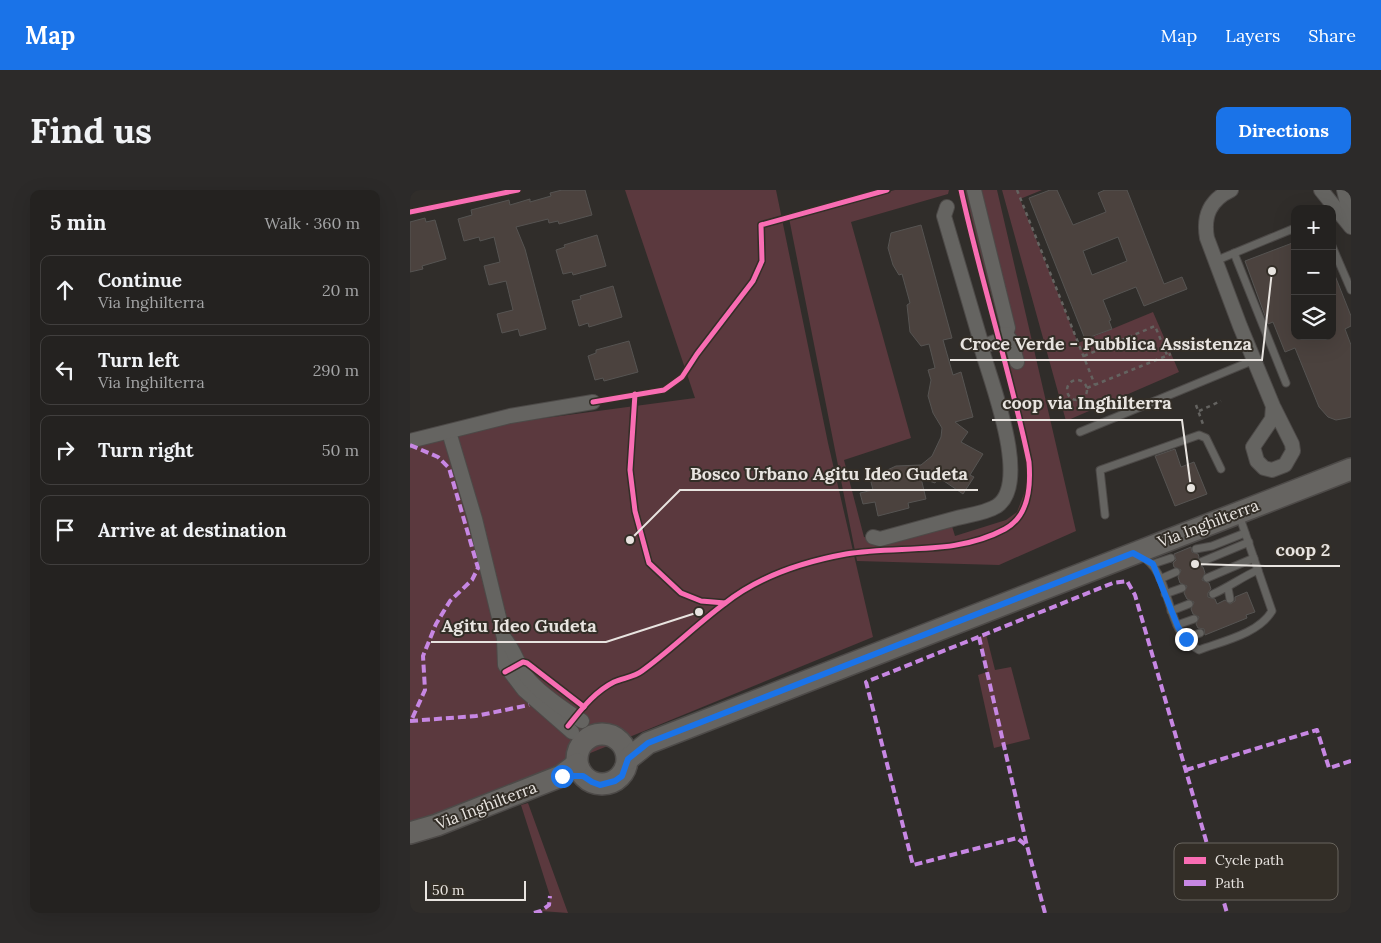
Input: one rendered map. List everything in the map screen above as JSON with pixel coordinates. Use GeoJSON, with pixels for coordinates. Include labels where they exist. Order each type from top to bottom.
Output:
{"type":"FeatureCollection","features":[{"type":"Feature","properties":{"kind":"main road","name":"Via Inghilterra"},"geometry":{"type":"LineString","coordinates":[[410,833],[436,825],[576,753],[590,736],[598,734],[615,737],[625,751],[648,743],[1351,469]]}},
{"type":"Feature","properties":{"kind":"main road"},"geometry":{"type":"LineString","coordinates":[[576,753],[592,782],[608,784],[622,776],[625,751]]}},
{"type":"Feature","properties":{"kind":"street"},"geometry":{"type":"LineString","coordinates":[[974,190],[1008,328],[1006,334],[1000,340],[984,346]]}},
{"type":"Feature","properties":{"kind":"street"},"geometry":{"type":"LineString","coordinates":[[1231,190],[1216,200],[1206,216],[1204,224],[1206,238],[1273,406]]}},
{"type":"Feature","properties":{"kind":"street"},"geometry":{"type":"LineString","coordinates":[[1321,190],[1351,226]]}},
{"type":"Feature","properties":{"kind":"street"},"geometry":{"type":"LineString","coordinates":[[1344,190],[1351,221]]}},
{"type":"Feature","properties":{"kind":"street"},"geometry":{"type":"LineString","coordinates":[[873,537],[880,539],[976,513],[997,505],[1008,493],[1012,474],[1008,444],[982,350],[984,346],[978,337],[944,216],[947,207]]}},
{"type":"Feature","properties":{"kind":"street"},"geometry":{"type":"LineString","coordinates":[[1006,334],[1011,341],[1017,362]]}},
{"type":"Feature","properties":{"kind":"street"},"geometry":{"type":"LineString","coordinates":[[410,441],[510,416],[593,402]]}},
{"type":"Feature","properties":{"kind":"street"},"geometry":{"type":"LineString","coordinates":[[449,432],[475,519],[504,638],[505,665],[576,753]]}},
{"type":"Feature","properties":{"kind":"lane"},"geometry":{"type":"LineString","coordinates":[[1215,261],[1291,230]]}},
{"type":"Feature","properties":{"kind":"lane"},"geometry":{"type":"LineString","coordinates":[[1334,250],[1351,290]]}},
{"type":"Feature","properties":{"kind":"lane"},"geometry":{"type":"LineString","coordinates":[[1234,253],[1286,383]]}},
{"type":"Feature","properties":{"kind":"lane"},"geometry":{"type":"LineString","coordinates":[[1080,432],[1255,360]]}},
{"type":"Feature","properties":{"kind":"lane"},"geometry":{"type":"LineString","coordinates":[[1105,515],[1100,470],[1200,435],[1206,438],[1221,469]]}},
{"type":"Feature","properties":{"kind":"lane"},"geometry":{"type":"LineString","coordinates":[[1133,553],[1153,564],[1177,625],[1192,647],[1199,650],[1265,622],[1272,611],[1238,512]]}},
{"type":"Feature","properties":{"kind":"lane"},"geometry":{"type":"LineString","coordinates":[[1196,549],[1212,546],[1245,532]]}},
{"type":"Feature","properties":{"kind":"lane"},"geometry":{"type":"LineString","coordinates":[[1201,562],[1248,542]]}},
{"type":"Feature","properties":{"kind":"lane"},"geometry":{"type":"LineString","coordinates":[[1153,564],[1171,558]]}},
{"type":"Feature","properties":{"kind":"lane"},"geometry":{"type":"LineString","coordinates":[[1207,578],[1254,558]]}},
{"type":"Feature","properties":{"kind":"lane"},"geometry":{"type":"LineString","coordinates":[[1213,594],[1228,588],[1239,578],[1258,570]]}},
{"type":"Feature","properties":{"kind":"lane"},"geometry":{"type":"LineString","coordinates":[[1160,579],[1176,572]]}},
{"type":"Feature","properties":{"kind":"lane"},"geometry":{"type":"LineString","coordinates":[[1165,594],[1182,588]]}},
{"type":"Feature","properties":{"kind":"lane"},"geometry":{"type":"LineString","coordinates":[[1228,588],[1230,599]]}},
{"type":"Feature","properties":{"kind":"lane"},"geometry":{"type":"LineString","coordinates":[[1171,611],[1189,604]]}},
{"type":"Feature","properties":{"kind":"lane"},"geometry":{"type":"LineString","coordinates":[[1177,625],[1194,618]]}},
{"type":"Feature","properties":{"kind":"lane"},"geometry":{"type":"LineString","coordinates":[[1186,639],[1200,633]]}},
{"type":"Feature","properties":{"kind":"path"},"geometry":{"type":"LineString","coordinates":[[1017,190],[1095,385]]}},
{"type":"Feature","properties":{"kind":"path"},"geometry":{"type":"LineString","coordinates":[[1084,356],[1155,326],[1169,355],[1087,388]]}},
{"type":"Feature","properties":{"kind":"path"},"geometry":{"type":"LineString","coordinates":[[1077,380],[1083,382],[1087,388],[1085,397],[1080,400],[1074,400],[1068,393],[1068,386],[1077,380]]}},
{"type":"Feature","properties":{"kind":"path"},"geometry":{"type":"LineString","coordinates":[[1198,411],[1221,401]]}},
{"type":"Feature","properties":{"kind":"path"},"geometry":{"type":"LineString","coordinates":[[1196,405],[1204,422],[1206,438]]}},
{"type":"Feature","properties":{"kind":"shaded area"},"geometry":{"type":"Polygon","coordinates":[[[625,190],[776,190],[828,443],[873,637],[437,816],[410,824],[410,440],[433,433],[695,398],[625,190]]]}},
{"type":"Feature","properties":{"kind":"shaded area"},"geometry":{"type":"Polygon","coordinates":[[[895,190],[949,190],[948,194],[851,222],[911,438],[844,460],[864,537],[880,539],[950,520],[955,536],[1006,520],[1017,512],[1027,486],[1027,464],[1022,438],[961,190],[997,190],[1076,531],[999,565],[857,561],[789,218],[895,190]]]}},
{"type":"Feature","properties":{"kind":"shaded area"},"geometry":{"type":"Polygon","coordinates":[[[1002,190],[1042,190],[1020,199],[1078,343],[1153,312],[1179,372],[1066,421],[1002,190]]]}},
{"type":"Feature","properties":{"kind":"shaded area"},"geometry":{"type":"Polygon","coordinates":[[[986,634],[995,670],[1011,667],[1030,739],[994,748],[978,675],[987,672],[979,637],[986,634]]]}},
{"type":"Feature","properties":{"kind":"shaded area"},"geometry":{"type":"Polygon","coordinates":[[[528,803],[568,913],[541,911],[549,905],[550,896],[521,805],[528,803]]]}},
{"type":"Feature","properties":{"kind":"building"},"geometry":{"type":"Polygon","coordinates":[[[562,190],[585,190],[592,215],[559,224],[558,221],[549,223],[548,219],[516,227],[525,249],[546,329],[520,336],[518,329],[502,333],[497,314],[513,310],[506,281],[489,285],[484,266],[500,262],[494,237],[480,241],[479,237],[464,241],[458,219],[472,215],[471,210],[509,200],[510,205],[530,199],[530,202],[551,196],[550,193],[562,190]]]}},
{"type":"Feature","properties":{"kind":"building"},"geometry":{"type":"Polygon","coordinates":[[[1050,190],[1057,190],[1073,225],[1106,212],[1098,193],[1105,190],[1127,190],[1164,284],[1182,277],[1187,289],[1144,306],[1136,287],[1103,300],[1111,320],[1109,321],[1112,329],[1085,339],[1029,198],[1050,190]],[[1118,237],[1083,251],[1092,275],[1127,261],[1118,237]]]}},
{"type":"Feature","properties":{"kind":"building"},"geometry":{"type":"Polygon","coordinates":[[[425,218],[426,222],[435,220],[446,259],[422,266],[423,269],[410,272],[410,222],[425,218]]]}},
{"type":"Feature","properties":{"kind":"building"},"geometry":{"type":"Polygon","coordinates":[[[921,225],[952,338],[943,340],[953,375],[961,372],[973,417],[955,422],[968,432],[961,442],[983,454],[970,475],[974,477],[963,494],[938,477],[935,483],[921,478],[926,499],[908,503],[909,508],[878,516],[875,502],[863,504],[860,493],[873,490],[870,478],[896,466],[921,465],[932,456],[941,437],[942,428],[933,413],[928,396],[931,380],[928,370],[935,368],[929,344],[921,346],[910,332],[907,305],[910,303],[902,274],[899,275],[893,265],[888,248],[891,233],[921,225]]]}},
{"type":"Feature","properties":{"kind":"building"},"geometry":{"type":"Polygon","coordinates":[[[597,235],[606,266],[573,275],[572,272],[563,274],[556,250],[565,247],[564,245],[597,235]]]}},
{"type":"Feature","properties":{"kind":"building"},"geometry":{"type":"Polygon","coordinates":[[[1291,244],[1291,340],[1336,340],[1336,278],[1351,316],[1351,326],[1345,329],[1351,345],[1351,417],[1336,420],[1328,417],[1319,407],[1295,348],[1285,352],[1273,322],[1268,324],[1245,261],[1291,244]]]}},
{"type":"Feature","properties":{"kind":"building"},"geometry":{"type":"Polygon","coordinates":[[[613,286],[622,317],[589,327],[588,323],[579,326],[572,301],[581,299],[580,296],[613,286]]]}},
{"type":"Feature","properties":{"kind":"building"},"geometry":{"type":"Polygon","coordinates":[[[629,341],[638,372],[604,381],[603,378],[595,380],[588,356],[596,353],[596,350],[629,341]]]}},
{"type":"Feature","properties":{"kind":"building"},"geometry":{"type":"Polygon","coordinates":[[[1175,449],[1181,467],[1194,462],[1207,494],[1175,506],[1155,456],[1175,449]]]}},
{"type":"Feature","properties":{"kind":"building"},"geometry":{"type":"Polygon","coordinates":[[[1191,547],[1192,552],[1198,554],[1199,557],[1196,564],[1203,567],[1205,573],[1202,580],[1209,583],[1211,589],[1208,597],[1215,599],[1217,604],[1225,600],[1230,604],[1235,601],[1235,597],[1247,592],[1255,612],[1246,615],[1247,618],[1205,635],[1204,629],[1198,628],[1196,624],[1199,617],[1193,614],[1191,609],[1194,602],[1187,599],[1184,593],[1187,586],[1180,583],[1178,577],[1181,570],[1174,567],[1173,563],[1176,560],[1174,554],[1191,547]]]}},
{"type":"Feature","properties":{"kind":"marked path"},"geometry":{"type":"LineString","coordinates":[[410,445],[438,457],[449,468],[478,568],[472,580],[450,601],[436,624],[423,656],[425,690],[411,721]]}},
{"type":"Feature","properties":{"kind":"marked path"},"geometry":{"type":"LineString","coordinates":[[1045,913],[1027,846],[1017,838],[913,865],[866,682],[1113,583],[1127,581],[1135,595],[1207,843]]}},
{"type":"Feature","properties":{"kind":"marked path"},"geometry":{"type":"LineString","coordinates":[[979,637],[1027,846]]}},
{"type":"Feature","properties":{"kind":"marked path"},"geometry":{"type":"LineString","coordinates":[[410,721],[476,716],[529,705]]}},
{"type":"Feature","properties":{"kind":"marked path"},"geometry":{"type":"LineString","coordinates":[[1186,770],[1317,730],[1329,768],[1351,761]]}},
{"type":"Feature","properties":{"kind":"marked path"},"geometry":{"type":"LineString","coordinates":[[534,913],[541,911],[549,905],[550,896]]}},
{"type":"Feature","properties":{"kind":"marked path"},"geometry":{"type":"LineString","coordinates":[[1223,900],[1227,913]]}},
{"type":"Feature","properties":{"kind":"cycle path"},"geometry":{"type":"LineString","coordinates":[[410,212],[518,190]]}},
{"type":"Feature","properties":{"kind":"cycle path"},"geometry":{"type":"LineString","coordinates":[[593,402],[664,390],[682,377],[697,354],[753,281],[762,261],[761,225],[887,190]]}},
{"type":"Feature","properties":{"kind":"cycle path"},"geometry":{"type":"LineString","coordinates":[[568,726],[600,691],[614,682],[636,675],[642,671],[737,594],[766,578],[813,561],[846,554],[967,543],[1005,529],[1019,517],[1024,509],[1029,491],[1029,462],[961,190]]}},
{"type":"Feature","properties":{"kind":"cycle path"},"geometry":{"type":"LineString","coordinates":[[635,394],[630,470],[635,511],[649,563],[681,593],[701,601],[725,603]]}},
{"type":"Feature","properties":{"kind":"cycle path"},"geometry":{"type":"LineString","coordinates":[[505,672],[523,662],[527,663],[584,707]]}},
{"type":"Feature","properties":{"kind":"place","name":"Croce Verde - Pubblica Assistenza"},"geometry":{"type":"Point","coordinates":[1272,271]}},
{"type":"Feature","properties":{"kind":"place","name":"coop via Inghilterra"},"geometry":{"type":"Point","coordinates":[1191,488]}},
{"type":"Feature","properties":{"kind":"place","name":"Bosco Urbano Agitu Ideo Gudeta"},"geometry":{"type":"Point","coordinates":[630,540]}},
{"type":"Feature","properties":{"kind":"place","name":"coop 2"},"geometry":{"type":"Point","coordinates":[1195,564]}},
{"type":"Feature","properties":{"kind":"place","name":"Agitu Ideo Gudeta"},"geometry":{"type":"Point","coordinates":[699,612]}},
{"type":"Feature","properties":{"kind":"route"},"geometry":{"type":"LineString","coordinates":[[562,776],[583,776],[600,785],[608,784],[622,776],[628,759],[648,743],[1133,553],[1153,564],[1178,627],[1186,639]]}}]}
